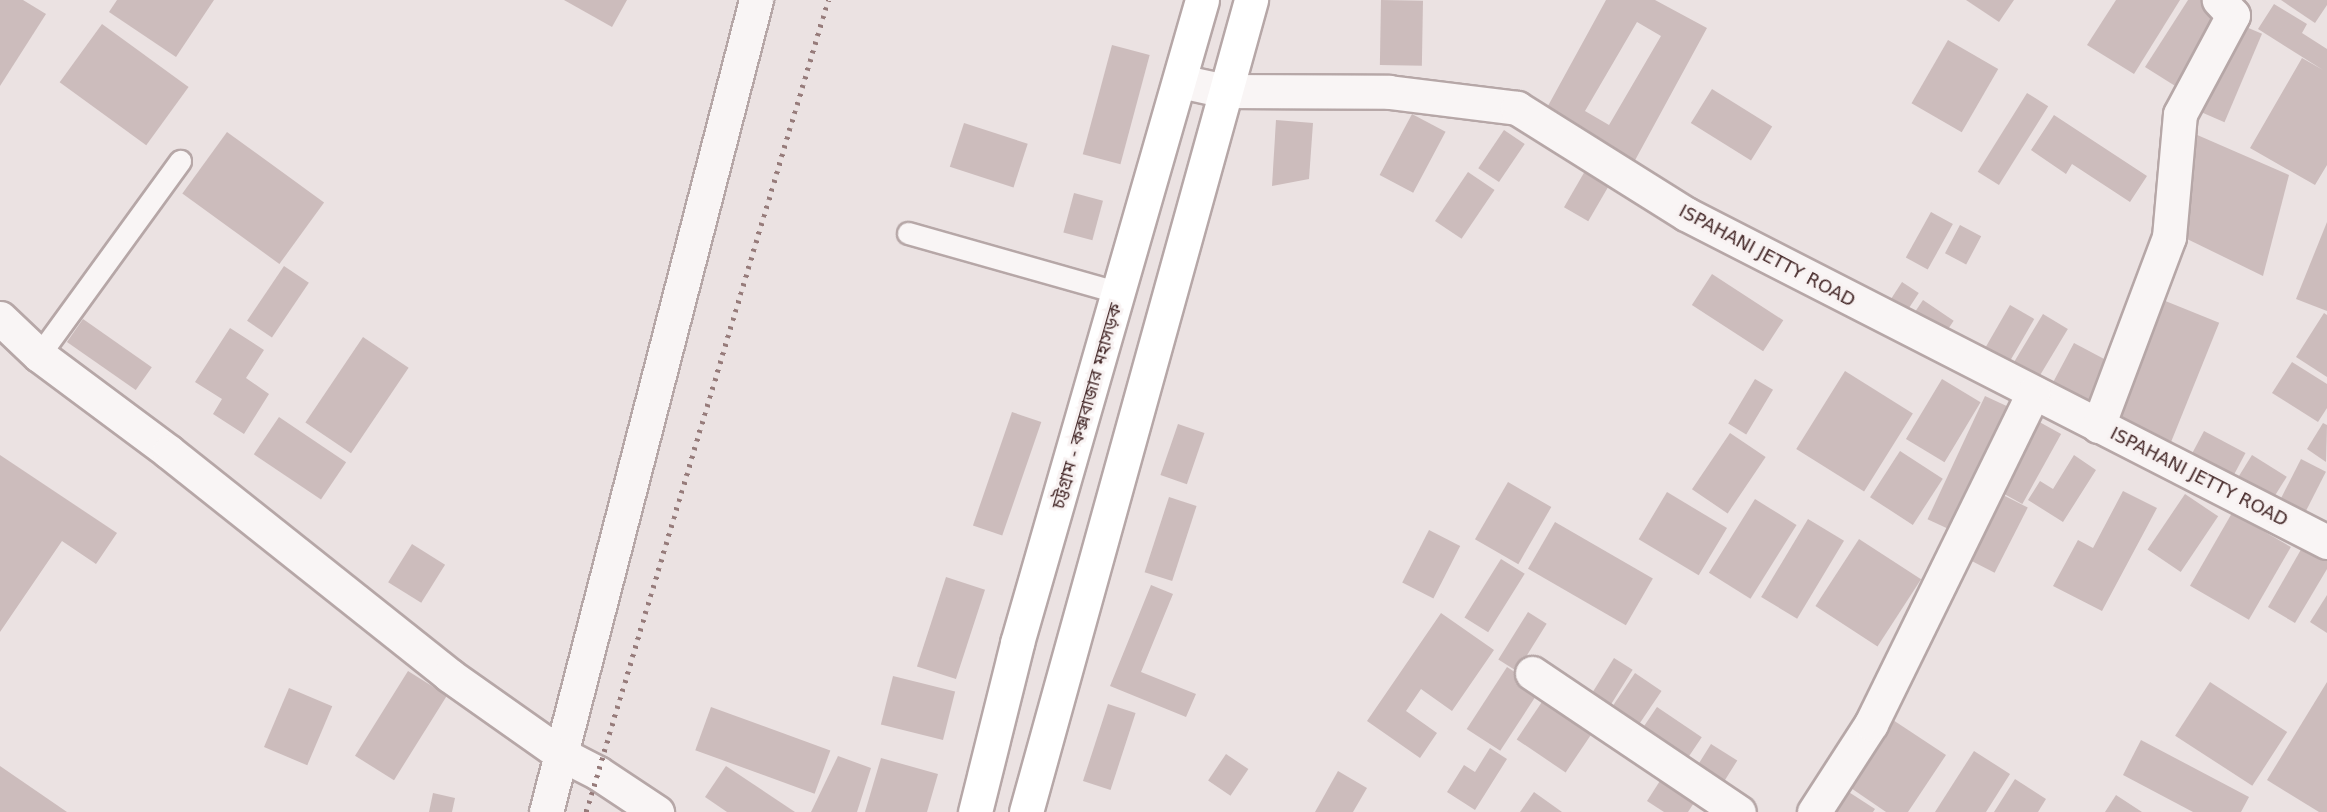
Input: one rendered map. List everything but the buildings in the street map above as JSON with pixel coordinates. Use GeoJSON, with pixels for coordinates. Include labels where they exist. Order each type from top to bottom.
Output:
{"type":"FeatureCollection","features":[{"type":"Feature","properties":{"kind":"highway","name":"চট্টগ্রাম - কক্সবাজার মহাসড়ক"},"geometry":{"type":"LineString","coordinates":[[975,812],[1017,643],[1120,292],[1202,0]]}},
{"type":"Feature","properties":{"kind":"highway"},"geometry":{"type":"LineString","coordinates":[[1026,812],[1251,0]]}},
{"type":"Feature","properties":{"kind":"street"},"geometry":{"type":"LineString","coordinates":[[2098,426],[2169,237],[2180,114],[2233,15],[2219,0]]}},
{"type":"Feature","properties":{"kind":"street"},"geometry":{"type":"LineString","coordinates":[[546,812],[747,3]]}},
{"type":"Feature","properties":{"kind":"street","name":"ISPAHANI JETTY ROAD"},"geometry":{"type":"LineString","coordinates":[[1180,81],[1225,91],[1389,92],[1516,108],[1686,214],[2327,542]]}},
{"type":"Feature","properties":{"kind":"street"},"geometry":{"type":"LineString","coordinates":[[0,318],[39,355],[170,452],[449,675],[561,754],[598,773],[657,812]]}},
{"type":"Feature","properties":{"kind":"street"},"geometry":{"type":"LineString","coordinates":[[1814,812],[1871,724],[2033,393]]}},
{"type":"Feature","properties":{"kind":"street"},"geometry":{"type":"LineString","coordinates":[[1532,673],[1739,812]]}},
{"type":"Feature","properties":{"kind":"lane"},"geometry":{"type":"LineString","coordinates":[[39,355],[180,161]]}},
{"type":"Feature","properties":{"kind":"lane"},"geometry":{"type":"LineString","coordinates":[[908,232],[1120,292]]}},
{"type":"Feature","properties":{"kind":"railway"},"geometry":{"type":"LineString","coordinates":[[586,812],[828,0]]}}]}
